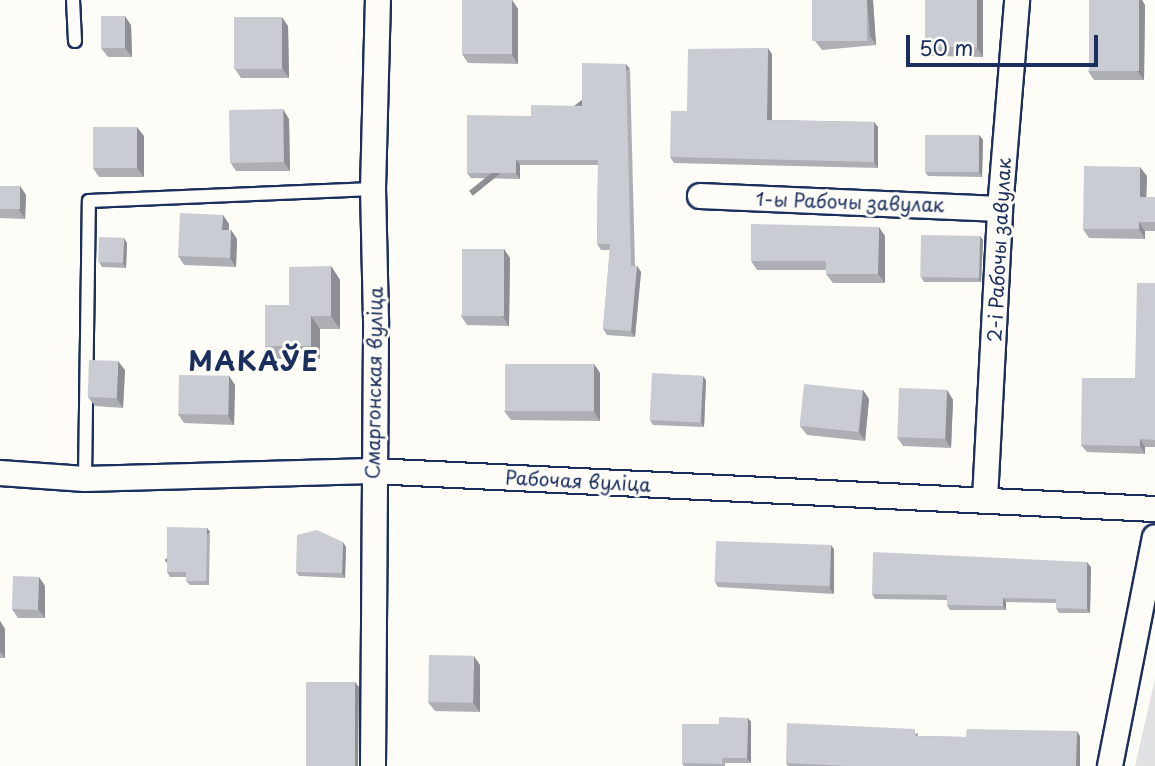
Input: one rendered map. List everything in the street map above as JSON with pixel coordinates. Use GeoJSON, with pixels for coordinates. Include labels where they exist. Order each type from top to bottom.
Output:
{"type":"FeatureCollection","features":[{"type":"Feature","properties":{"kind":"street","name":"Смаргонская вуліца"},"geometry":{"type":"LineString","coordinates":[[373,766],[372,471],[376,320],[373,188],[378,0]]}},
{"type":"Feature","properties":{"kind":"street","name":"2-і Рабочы завулак"},"geometry":{"type":"LineString","coordinates":[[985,499],[1000,209],[1017,0]]}},
{"type":"Feature","properties":{"kind":"street","name":"1-ы Рабочы завулак"},"geometry":{"type":"LineString","coordinates":[[700,196],[1000,209]]}},
{"type":"Feature","properties":{"kind":"street","name":"Рабочая вуліца"},"geometry":{"type":"LineString","coordinates":[[0,473],[85,479],[372,471],[1155,509]]}},
{"type":"Feature","properties":{"kind":"street"},"geometry":{"type":"LineString","coordinates":[[1110,766],[1155,537]]}},
{"type":"Feature","properties":{"kind":"lane"},"geometry":{"type":"LineString","coordinates":[[73,0],[75,41]]}},
{"type":"Feature","properties":{"kind":"lane"},"geometry":{"type":"LineString","coordinates":[[85,479],[89,201],[373,188]]}},
{"type":"Feature","properties":{"kind":"shaded area"},"geometry":{"type":"Polygon","coordinates":[[[1155,679],[1155,766],[1135,766],[1155,679]]]}},
{"type":"Feature","properties":{"kind":"building"},"geometry":{"type":"Polygon","coordinates":[[[462,0],[512,0],[512,54],[462,54],[462,0]]]}},
{"type":"Feature","properties":{"kind":"building"},"geometry":{"type":"Polygon","coordinates":[[[812,0],[867,0],[867,41],[812,41],[812,0]]]}},
{"type":"Feature","properties":{"kind":"building"},"geometry":{"type":"Polygon","coordinates":[[[925,0],[977,0],[977,47],[925,47],[925,0]]]}},
{"type":"Feature","properties":{"kind":"building"},"geometry":{"type":"Polygon","coordinates":[[[1089,0],[1139,0],[1139,71],[1089,71],[1089,0]]]}},
{"type":"Feature","properties":{"kind":"building"},"geometry":{"type":"Polygon","coordinates":[[[101,16],[125,16],[125,48],[101,48],[101,16]]]}},
{"type":"Feature","properties":{"kind":"building"},"geometry":{"type":"Polygon","coordinates":[[[234,17],[282,17],[282,69],[234,69],[234,17]]]}},
{"type":"Feature","properties":{"kind":"building"},"geometry":{"type":"Polygon","coordinates":[[[768,48],[767,120],[874,122],[874,162],[670,157],[671,111],[687,111],[688,49],[768,48]]]}},
{"type":"Feature","properties":{"kind":"building"},"geometry":{"type":"Polygon","coordinates":[[[582,63],[626,64],[631,266],[637,266],[631,331],[603,329],[610,244],[597,244],[598,160],[516,160],[516,173],[467,173],[467,115],[531,116],[531,105],[582,106],[582,63]]]}},
{"type":"Feature","properties":{"kind":"building"},"geometry":{"type":"Polygon","coordinates":[[[283,109],[284,162],[230,163],[229,110],[283,109]]]}},
{"type":"Feature","properties":{"kind":"building"},"geometry":{"type":"Polygon","coordinates":[[[93,127],[137,127],[137,168],[93,168],[93,127]]]}},
{"type":"Feature","properties":{"kind":"building"},"geometry":{"type":"Polygon","coordinates":[[[925,135],[979,135],[979,172],[925,172],[925,135]]]}},
{"type":"Feature","properties":{"kind":"building"},"geometry":{"type":"Polygon","coordinates":[[[1084,166],[1140,167],[1140,197],[1155,197],[1155,222],[1139,222],[1139,229],[1083,229],[1084,166]]]}},
{"type":"Feature","properties":{"kind":"building"},"geometry":{"type":"Polygon","coordinates":[[[0,186],[20,186],[20,209],[0,209],[0,186]]]}},
{"type":"Feature","properties":{"kind":"building"},"geometry":{"type":"Polygon","coordinates":[[[180,213],[223,215],[222,230],[231,230],[230,258],[178,256],[180,213]]]}},
{"type":"Feature","properties":{"kind":"building"},"geometry":{"type":"Polygon","coordinates":[[[751,224],[879,227],[878,274],[826,274],[826,261],[751,261],[751,224]]]}},
{"type":"Feature","properties":{"kind":"building"},"geometry":{"type":"Polygon","coordinates":[[[921,235],[980,236],[979,278],[920,277],[921,235]]]}},
{"type":"Feature","properties":{"kind":"building"},"geometry":{"type":"Polygon","coordinates":[[[99,237],[124,238],[123,263],[98,262],[99,237]]]}},
{"type":"Feature","properties":{"kind":"building"},"geometry":{"type":"Polygon","coordinates":[[[462,249],[504,249],[504,316],[462,316],[462,249]]]}},
{"type":"Feature","properties":{"kind":"building"},"geometry":{"type":"Polygon","coordinates":[[[331,266],[331,316],[311,316],[311,346],[265,346],[265,305],[289,305],[289,267],[331,266]]]}},
{"type":"Feature","properties":{"kind":"building"},"geometry":{"type":"Polygon","coordinates":[[[1137,283],[1155,283],[1155,440],[1140,439],[1140,446],[1081,445],[1082,378],[1135,378],[1137,283]]]}},
{"type":"Feature","properties":{"kind":"building"},"geometry":{"type":"Polygon","coordinates":[[[89,360],[118,361],[117,398],[88,397],[89,360]]]}},
{"type":"Feature","properties":{"kind":"building"},"geometry":{"type":"Polygon","coordinates":[[[505,364],[594,364],[594,411],[505,411],[505,364]]]}},
{"type":"Feature","properties":{"kind":"building"},"geometry":{"type":"Polygon","coordinates":[[[652,373],[703,376],[700,423],[650,420],[652,373]]]}},
{"type":"Feature","properties":{"kind":"building"},"geometry":{"type":"Polygon","coordinates":[[[179,375],[229,376],[228,415],[178,414],[179,375]]]}},
{"type":"Feature","properties":{"kind":"building"},"geometry":{"type":"Polygon","coordinates":[[[804,384],[863,390],[858,432],[800,426],[804,384]]]}},
{"type":"Feature","properties":{"kind":"building"},"geometry":{"type":"Polygon","coordinates":[[[899,388],[947,390],[945,439],[897,437],[899,388]]]}},
{"type":"Feature","properties":{"kind":"building"},"geometry":{"type":"Polygon","coordinates":[[[167,527],[207,528],[206,581],[186,581],[186,572],[167,572],[167,527]]]}},
{"type":"Feature","properties":{"kind":"building"},"geometry":{"type":"Polygon","coordinates":[[[317,530],[343,542],[342,573],[296,572],[297,535],[317,530]]]}},
{"type":"Feature","properties":{"kind":"building"},"geometry":{"type":"Polygon","coordinates":[[[716,541],[831,545],[829,586],[715,582],[716,541]]]}},
{"type":"Feature","properties":{"kind":"building"},"geometry":{"type":"Polygon","coordinates":[[[873,552],[1087,562],[1087,609],[1056,608],[1056,599],[1003,598],[1003,606],[947,605],[947,595],[872,594],[873,552]]]}},
{"type":"Feature","properties":{"kind":"building"},"geometry":{"type":"Polygon","coordinates":[[[13,576],[39,577],[38,610],[12,609],[13,576]]]}},
{"type":"Feature","properties":{"kind":"building"},"geometry":{"type":"Polygon","coordinates":[[[429,655],[474,656],[473,703],[428,702],[429,655]]]}},
{"type":"Feature","properties":{"kind":"building"},"geometry":{"type":"Polygon","coordinates":[[[306,682],[355,682],[355,766],[306,766],[306,682]]]}},
{"type":"Feature","properties":{"kind":"building"},"geometry":{"type":"Polygon","coordinates":[[[719,717],[748,718],[747,758],[722,758],[722,764],[682,763],[682,724],[719,724],[719,717]]]}},
{"type":"Feature","properties":{"kind":"building"},"geometry":{"type":"Polygon","coordinates":[[[787,723],[915,729],[915,736],[966,737],[967,729],[1077,731],[1076,766],[849,766],[786,763],[787,723]]]}},
{"type":"Feature","properties":{"kind":"district","name":"МАКАЎЕ"},"geometry":{"type":"Point","coordinates":[254,361]}}]}
